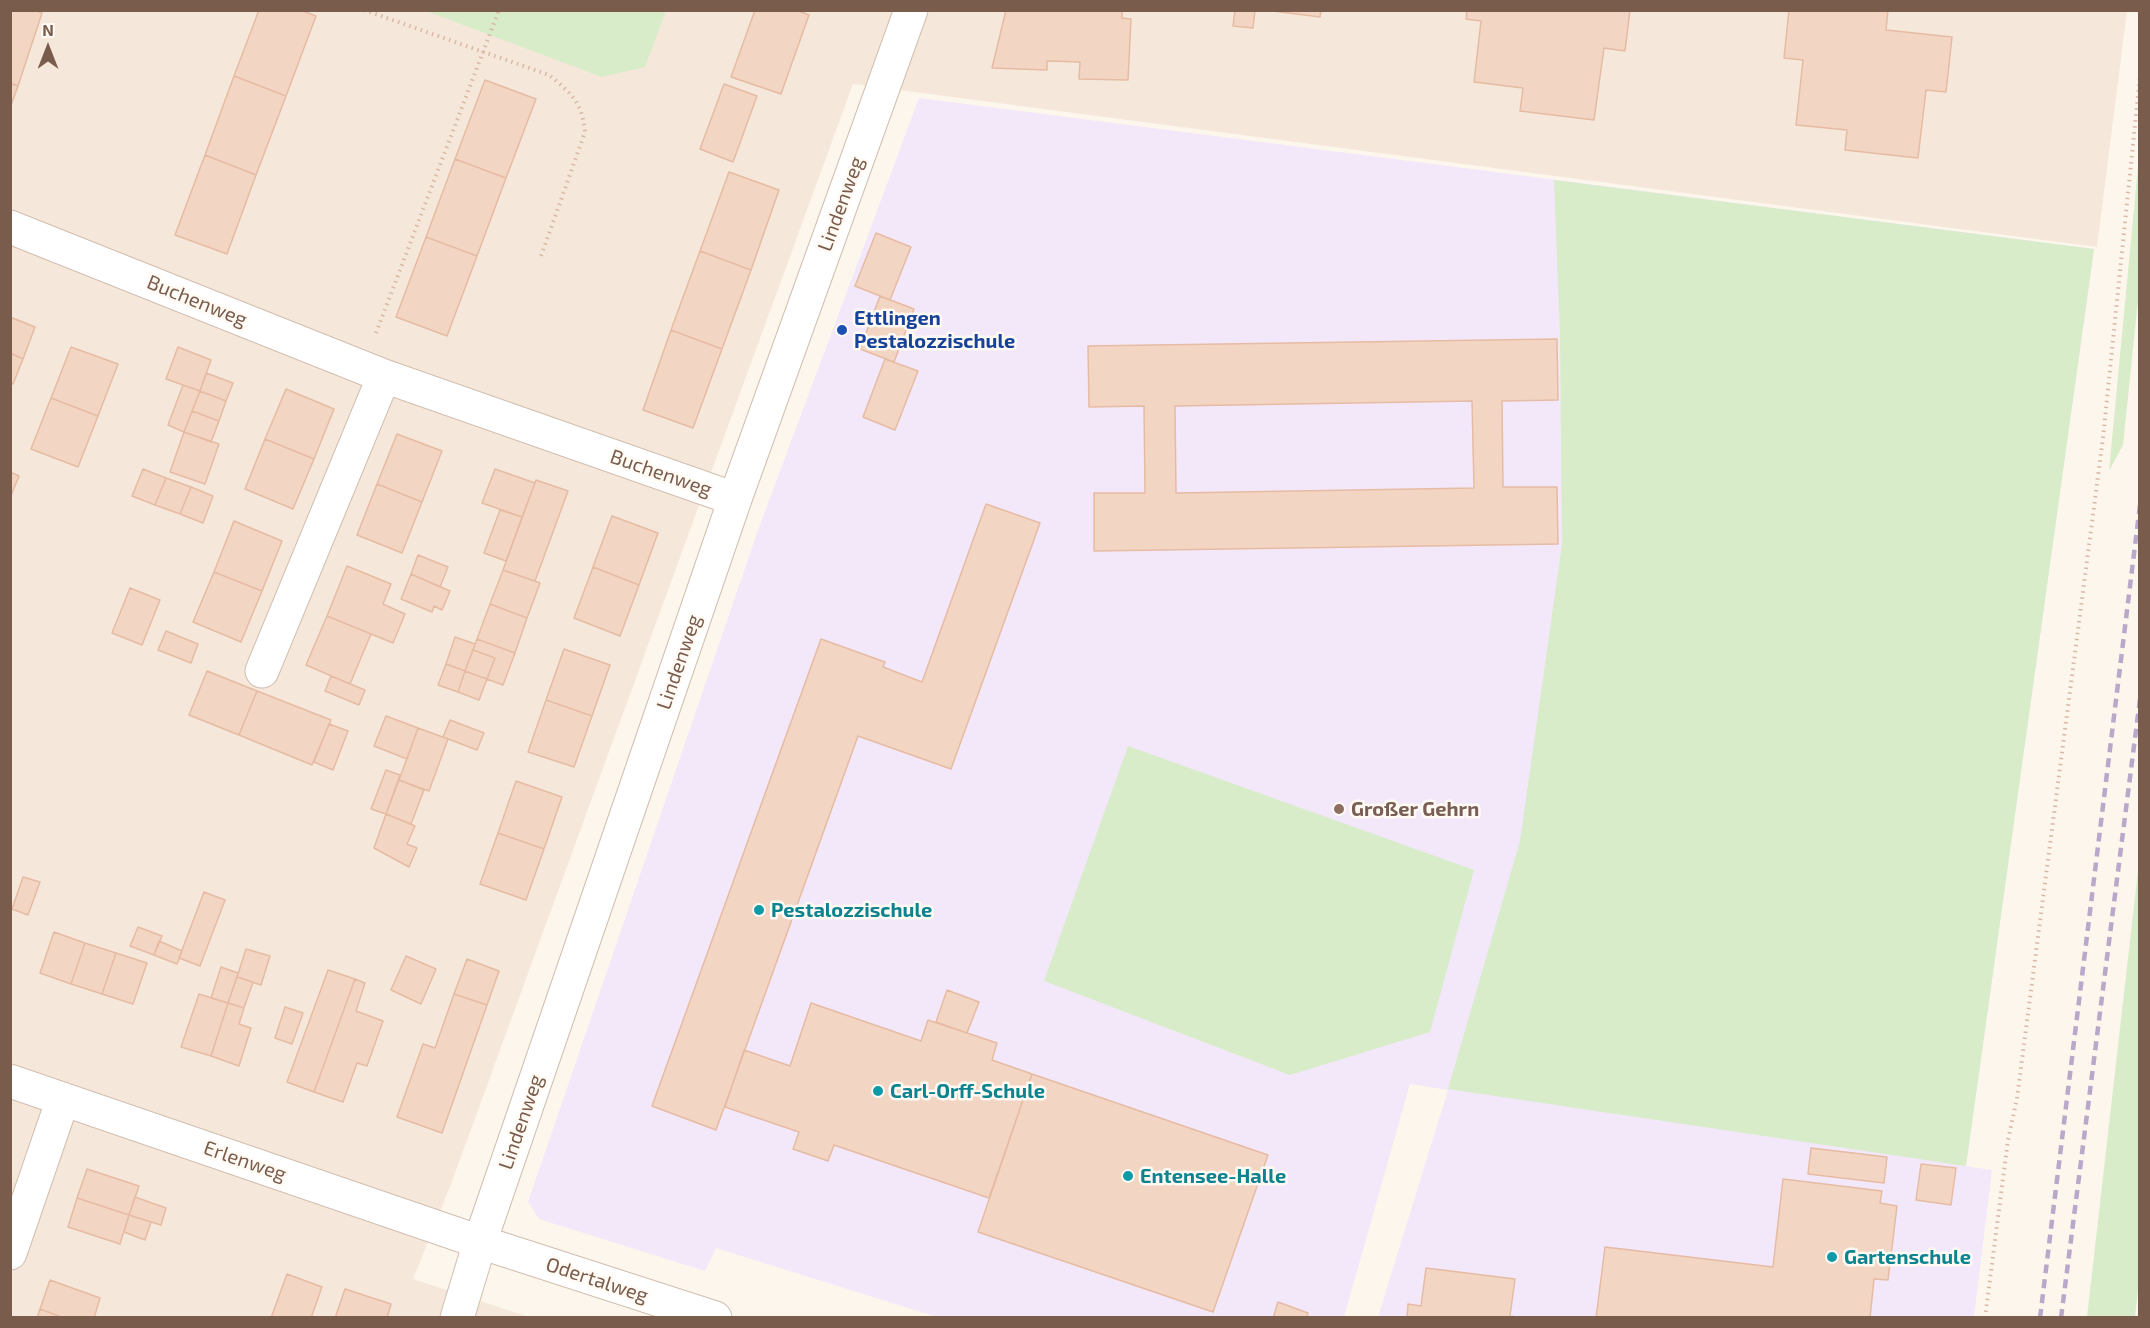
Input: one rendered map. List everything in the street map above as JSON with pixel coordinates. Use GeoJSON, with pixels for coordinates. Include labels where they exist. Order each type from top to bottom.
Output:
{"type":"FeatureCollection","features":[{"type":"Feature","properties":{"kind":"street","name":"Lindenweg"},"geometry":{"type":"LineString","coordinates":[[456,1317],[735,499],[911,10]]}},
{"type":"Feature","properties":{"kind":"street","name":"Buchenweg"},"geometry":{"type":"LineString","coordinates":[[10,227],[373,371],[735,499]]}},
{"type":"Feature","properties":{"kind":"street"},"geometry":{"type":"LineString","coordinates":[[262,671],[373,371]]}},
{"type":"Feature","properties":{"kind":"street","name":"Erlenweg"},"geometry":{"type":"LineString","coordinates":[[10,1081],[480,1242]]}},
{"type":"Feature","properties":{"kind":"street"},"geometry":{"type":"LineString","coordinates":[[10,1253],[63,1099]]}},
{"type":"Feature","properties":{"kind":"street","name":"Odertalweg"},"geometry":{"type":"LineString","coordinates":[[480,1242],[715,1317]]}},
{"type":"Feature","properties":{"kind":"path"},"geometry":{"type":"LineString","coordinates":[[364,10],[549,75],[571,93],[584,114],[585,132],[540,259]]}},
{"type":"Feature","properties":{"kind":"path"},"geometry":{"type":"LineString","coordinates":[[373,371],[499,10]]}},
{"type":"Feature","properties":{"kind":"path"},"geometry":{"type":"LineString","coordinates":[[1985,1317],[2008,1140],[2017,1098],[2103,438],[2139,76]]}},
{"type":"Feature","properties":{"kind":"shaded area"},"geometry":{"type":"Polygon","coordinates":[[[10,11],[2127,11],[2097,247],[853,84],[451,1184],[413,1279],[532,1318],[11,1317],[10,11]]]}},
{"type":"Feature","properties":{"kind":"shaded area","name":"Großer Gehrn"},"geometry":{"type":"Polygon","coordinates":[[[919,98],[2094,249],[1966,1166],[1992,1170],[1974,1317],[1378,1317],[1448,1090],[1410,1084],[1344,1317],[937,1317],[716,1248],[705,1271],[539,1219],[528,1202],[757,533],[919,98]]]}},
{"type":"Feature","properties":{"kind":"green space"},"geometry":{"type":"Polygon","coordinates":[[[426,11],[666,11],[645,67],[602,77],[426,11]]]}},
{"type":"Feature","properties":{"kind":"green space"},"geometry":{"type":"Polygon","coordinates":[[[2139,156],[2139,291],[2123,445],[2109,471],[2139,156]]]}},
{"type":"Feature","properties":{"kind":"green space"},"geometry":{"type":"Polygon","coordinates":[[[1554,180],[2094,249],[1966,1166],[1448,1089],[1520,841],[1562,544],[1560,335],[1554,180]]]}},
{"type":"Feature","properties":{"kind":"green space"},"geometry":{"type":"Polygon","coordinates":[[[1128,746],[1474,870],[1430,1032],[1290,1075],[1044,981],[1128,746]]]}},
{"type":"Feature","properties":{"kind":"green space"},"geometry":{"type":"Polygon","coordinates":[[[2139,862],[2139,1281],[2135,1317],[2087,1317],[2139,862]]]}},
{"type":"Feature","properties":{"kind":"building"},"geometry":{"type":"Polygon","coordinates":[[[10,10],[34,10],[42,13],[18,86],[10,83],[10,10]]]}},
{"type":"Feature","properties":{"kind":"building"},"geometry":{"type":"Polygon","coordinates":[[[259,10],[300,10],[316,16],[286,96],[234,76],[259,10]]]}},
{"type":"Feature","properties":{"kind":"building"},"geometry":{"type":"Polygon","coordinates":[[[755,10],[796,10],[809,15],[781,94],[731,77],[755,10]]]}},
{"type":"Feature","properties":{"kind":"building"},"geometry":{"type":"Polygon","coordinates":[[[1006,10],[1122,10],[1122,18],[1131,19],[1128,80],[1079,79],[1080,62],[1047,61],[1047,70],[992,68],[1006,10]]]}},
{"type":"Feature","properties":{"kind":"building"},"geometry":{"type":"Polygon","coordinates":[[[1235,10],[1255,10],[1253,28],[1233,26],[1235,10]]]}},
{"type":"Feature","properties":{"kind":"building"},"geometry":{"type":"Polygon","coordinates":[[[1265,10],[1321,10],[1320,17],[1265,10]]]}},
{"type":"Feature","properties":{"kind":"building"},"geometry":{"type":"Polygon","coordinates":[[[1467,10],[1630,10],[1625,51],[1604,48],[1594,120],[1520,111],[1523,88],[1474,82],[1481,21],[1466,19],[1467,10]]]}},
{"type":"Feature","properties":{"kind":"building"},"geometry":{"type":"Polygon","coordinates":[[[1789,10],[1888,10],[1886,30],[1952,37],[1946,92],[1926,90],[1918,158],[1845,150],[1847,130],[1796,125],[1803,60],[1784,58],[1789,10]]]}},
{"type":"Feature","properties":{"kind":"building"},"geometry":{"type":"Polygon","coordinates":[[[234,76],[286,96],[256,175],[205,155],[234,76]]]}},
{"type":"Feature","properties":{"kind":"building"},"geometry":{"type":"Polygon","coordinates":[[[485,80],[536,99],[506,178],[455,159],[485,80]]]}},
{"type":"Feature","properties":{"kind":"building"},"geometry":{"type":"Polygon","coordinates":[[[10,83],[18,86],[10,108],[10,83]]]}},
{"type":"Feature","properties":{"kind":"building"},"geometry":{"type":"Polygon","coordinates":[[[724,84],[757,96],[733,162],[700,149],[724,84]]]}},
{"type":"Feature","properties":{"kind":"building"},"geometry":{"type":"Polygon","coordinates":[[[205,155],[256,175],[227,254],[175,235],[205,155]]]}},
{"type":"Feature","properties":{"kind":"building"},"geometry":{"type":"Polygon","coordinates":[[[455,159],[506,178],[477,256],[426,237],[455,159]]]}},
{"type":"Feature","properties":{"kind":"building"},"geometry":{"type":"Polygon","coordinates":[[[729,172],[779,190],[751,270],[700,251],[729,172]]]}},
{"type":"Feature","properties":{"kind":"building"},"geometry":{"type":"Polygon","coordinates":[[[876,233],[911,247],[890,300],[855,286],[876,233]]]}},
{"type":"Feature","properties":{"kind":"building"},"geometry":{"type":"Polygon","coordinates":[[[426,237],[477,256],[447,336],[396,317],[426,237]]]}},
{"type":"Feature","properties":{"kind":"building"},"geometry":{"type":"Polygon","coordinates":[[[700,251],[751,270],[722,349],[671,330],[700,251]]]}},
{"type":"Feature","properties":{"kind":"building"},"geometry":{"type":"Polygon","coordinates":[[[880,296],[914,309],[894,362],[860,349],[880,296]]]}},
{"type":"Feature","properties":{"kind":"building"},"geometry":{"type":"Polygon","coordinates":[[[10,317],[35,327],[23,359],[10,353],[10,317]]]}},
{"type":"Feature","properties":{"kind":"building"},"geometry":{"type":"Polygon","coordinates":[[[671,330],[722,349],[693,428],[643,410],[671,330]]]}},
{"type":"Feature","properties":{"kind":"building"},"geometry":{"type":"Polygon","coordinates":[[[1557,339],[1558,400],[1502,401],[1503,487],[1557,487],[1558,544],[1094,551],[1094,493],[1145,493],[1144,406],[1089,407],[1088,346],[1557,339]],[[1472,401],[1175,406],[1176,493],[1474,488],[1472,401]]]}},
{"type":"Feature","properties":{"kind":"building"},"geometry":{"type":"Polygon","coordinates":[[[71,347],[118,364],[98,416],[51,398],[71,347]]]}},
{"type":"Feature","properties":{"kind":"building"},"geometry":{"type":"Polygon","coordinates":[[[178,347],[211,360],[200,391],[166,379],[178,347]]]}},
{"type":"Feature","properties":{"kind":"building"},"geometry":{"type":"Polygon","coordinates":[[[10,353],[23,359],[13,384],[10,383],[10,353]]]}},
{"type":"Feature","properties":{"kind":"building"},"geometry":{"type":"Polygon","coordinates":[[[885,359],[918,371],[895,430],[863,417],[885,359]]]}},
{"type":"Feature","properties":{"kind":"building"},"geometry":{"type":"Polygon","coordinates":[[[206,373],[233,383],[226,401],[200,391],[206,373]]]}},
{"type":"Feature","properties":{"kind":"building"},"geometry":{"type":"Polygon","coordinates":[[[183,385],[200,391],[184,432],[168,425],[183,385]]]}},
{"type":"Feature","properties":{"kind":"building"},"geometry":{"type":"Polygon","coordinates":[[[286,389],[334,409],[314,459],[265,439],[286,389]]]}},
{"type":"Feature","properties":{"kind":"building"},"geometry":{"type":"Polygon","coordinates":[[[200,391],[226,401],[219,421],[192,411],[200,391]]]}},
{"type":"Feature","properties":{"kind":"building"},"geometry":{"type":"Polygon","coordinates":[[[51,398],[98,416],[78,467],[31,449],[51,398]]]}},
{"type":"Feature","properties":{"kind":"building"},"geometry":{"type":"Polygon","coordinates":[[[192,411],[219,421],[211,442],[184,432],[192,411]]]}},
{"type":"Feature","properties":{"kind":"building"},"geometry":{"type":"Polygon","coordinates":[[[184,432],[219,444],[205,484],[170,472],[184,432]]]}},
{"type":"Feature","properties":{"kind":"building"},"geometry":{"type":"Polygon","coordinates":[[[397,434],[442,451],[422,502],[377,484],[397,434]]]}},
{"type":"Feature","properties":{"kind":"building"},"geometry":{"type":"Polygon","coordinates":[[[265,439],[314,459],[293,509],[245,489],[265,439]]]}},
{"type":"Feature","properties":{"kind":"building"},"geometry":{"type":"Polygon","coordinates":[[[143,469],[166,478],[155,505],[132,496],[143,469]]]}},
{"type":"Feature","properties":{"kind":"building"},"geometry":{"type":"Polygon","coordinates":[[[495,469],[535,483],[522,517],[482,503],[495,469]]]}},
{"type":"Feature","properties":{"kind":"building"},"geometry":{"type":"Polygon","coordinates":[[[10,472],[19,476],[10,498],[10,472]]]}},
{"type":"Feature","properties":{"kind":"building"},"geometry":{"type":"Polygon","coordinates":[[[166,478],[191,487],[180,514],[155,505],[166,478]]]}},
{"type":"Feature","properties":{"kind":"building"},"geometry":{"type":"Polygon","coordinates":[[[536,480],[568,491],[535,581],[503,570],[536,480]]]}},
{"type":"Feature","properties":{"kind":"building"},"geometry":{"type":"Polygon","coordinates":[[[377,484],[422,502],[402,553],[357,535],[377,484]]]}},
{"type":"Feature","properties":{"kind":"building"},"geometry":{"type":"Polygon","coordinates":[[[191,487],[213,496],[203,523],[180,514],[191,487]]]}},
{"type":"Feature","properties":{"kind":"building","name":"Pestalozzischule"},"geometry":{"type":"Polygon","coordinates":[[[986,504],[1040,523],[951,769],[858,736],[716,1130],[652,1106],[821,639],[885,662],[883,667],[922,682],[986,504]]]}},
{"type":"Feature","properties":{"kind":"building"},"geometry":{"type":"Polygon","coordinates":[[[500,510],[522,517],[506,561],[484,553],[500,510]]]}},
{"type":"Feature","properties":{"kind":"building"},"geometry":{"type":"Polygon","coordinates":[[[612,516],[658,533],[639,585],[593,567],[612,516]]]}},
{"type":"Feature","properties":{"kind":"building"},"geometry":{"type":"Polygon","coordinates":[[[234,521],[282,541],[262,591],[214,572],[234,521]]]}},
{"type":"Feature","properties":{"kind":"building"},"geometry":{"type":"Polygon","coordinates":[[[418,555],[448,567],[440,587],[411,574],[418,555]]]}},
{"type":"Feature","properties":{"kind":"building"},"geometry":{"type":"Polygon","coordinates":[[[347,566],[391,584],[383,604],[405,614],[393,643],[327,616],[347,566]]]}},
{"type":"Feature","properties":{"kind":"building"},"geometry":{"type":"Polygon","coordinates":[[[593,567],[639,585],[620,636],[574,618],[593,567]]]}},
{"type":"Feature","properties":{"kind":"building"},"geometry":{"type":"Polygon","coordinates":[[[503,570],[540,583],[527,618],[490,604],[503,570]]]}},
{"type":"Feature","properties":{"kind":"building"},"geometry":{"type":"Polygon","coordinates":[[[214,572],[262,591],[241,642],[193,622],[214,572]]]}},
{"type":"Feature","properties":{"kind":"building"},"geometry":{"type":"Polygon","coordinates":[[[411,574],[450,591],[442,610],[434,606],[432,612],[401,599],[411,574]]]}},
{"type":"Feature","properties":{"kind":"building"},"geometry":{"type":"Polygon","coordinates":[[[130,588],[160,600],[142,645],[112,633],[130,588]]]}},
{"type":"Feature","properties":{"kind":"building"},"geometry":{"type":"Polygon","coordinates":[[[490,604],[527,618],[515,653],[477,639],[490,604]]]}},
{"type":"Feature","properties":{"kind":"building"},"geometry":{"type":"Polygon","coordinates":[[[327,616],[371,634],[350,684],[306,665],[327,616]]]}},
{"type":"Feature","properties":{"kind":"building"},"geometry":{"type":"Polygon","coordinates":[[[166,631],[198,644],[191,663],[158,650],[166,631]]]}},
{"type":"Feature","properties":{"kind":"building"},"geometry":{"type":"Polygon","coordinates":[[[455,637],[475,644],[465,671],[446,664],[455,637]]]}},
{"type":"Feature","properties":{"kind":"building"},"geometry":{"type":"Polygon","coordinates":[[[477,639],[515,653],[503,685],[487,679],[495,658],[473,650],[477,639]]]}},
{"type":"Feature","properties":{"kind":"building"},"geometry":{"type":"Polygon","coordinates":[[[564,649],[610,665],[592,716],[546,700],[564,649]]]}},
{"type":"Feature","properties":{"kind":"building"},"geometry":{"type":"Polygon","coordinates":[[[473,650],[495,658],[487,679],[465,671],[473,650]]]}},
{"type":"Feature","properties":{"kind":"building"},"geometry":{"type":"Polygon","coordinates":[[[446,664],[465,671],[458,692],[438,685],[446,664]]]}},
{"type":"Feature","properties":{"kind":"building"},"geometry":{"type":"Polygon","coordinates":[[[207,671],[257,691],[239,735],[189,715],[207,671]]]}},
{"type":"Feature","properties":{"kind":"building"},"geometry":{"type":"Polygon","coordinates":[[[465,671],[487,679],[479,700],[458,692],[465,671]]]}},
{"type":"Feature","properties":{"kind":"building"},"geometry":{"type":"Polygon","coordinates":[[[331,676],[365,690],[359,705],[325,691],[331,676]]]}},
{"type":"Feature","properties":{"kind":"building"},"geometry":{"type":"Polygon","coordinates":[[[257,691],[331,720],[312,765],[239,735],[257,691]]]}},
{"type":"Feature","properties":{"kind":"building"},"geometry":{"type":"Polygon","coordinates":[[[546,700],[592,716],[574,767],[528,752],[546,700]]]}},
{"type":"Feature","properties":{"kind":"building"},"geometry":{"type":"Polygon","coordinates":[[[386,716],[418,728],[407,759],[374,746],[386,716]]]}},
{"type":"Feature","properties":{"kind":"building"},"geometry":{"type":"Polygon","coordinates":[[[450,720],[484,733],[477,750],[443,737],[450,720]]]}},
{"type":"Feature","properties":{"kind":"building"},"geometry":{"type":"Polygon","coordinates":[[[329,724],[348,731],[333,770],[314,762],[329,724]]]}},
{"type":"Feature","properties":{"kind":"building"},"geometry":{"type":"Polygon","coordinates":[[[418,728],[448,739],[429,791],[399,780],[418,728]]]}},
{"type":"Feature","properties":{"kind":"building"},"geometry":{"type":"Polygon","coordinates":[[[386,770],[400,775],[386,814],[371,809],[386,770]]]}},
{"type":"Feature","properties":{"kind":"building"},"geometry":{"type":"Polygon","coordinates":[[[399,780],[424,790],[411,824],[386,814],[399,780]]]}},
{"type":"Feature","properties":{"kind":"building"},"geometry":{"type":"Polygon","coordinates":[[[516,781],[562,797],[544,849],[498,833],[516,781]]]}},
{"type":"Feature","properties":{"kind":"building"},"geometry":{"type":"Polygon","coordinates":[[[386,814],[415,826],[407,844],[417,848],[409,867],[374,848],[386,814]]]}},
{"type":"Feature","properties":{"kind":"building"},"geometry":{"type":"Polygon","coordinates":[[[498,833],[544,849],[526,900],[480,884],[498,833]]]}},
{"type":"Feature","properties":{"kind":"building"},"geometry":{"type":"Polygon","coordinates":[[[23,877],[40,882],[28,915],[12,909],[23,877]]]}},
{"type":"Feature","properties":{"kind":"building"},"geometry":{"type":"Polygon","coordinates":[[[204,892],[225,900],[200,966],[179,958],[204,892]]]}},
{"type":"Feature","properties":{"kind":"building"},"geometry":{"type":"Polygon","coordinates":[[[138,927],[162,936],[154,955],[130,946],[138,927]]]}},
{"type":"Feature","properties":{"kind":"building"},"geometry":{"type":"Polygon","coordinates":[[[54,932],[85,943],[71,984],[40,973],[54,932]]]}},
{"type":"Feature","properties":{"kind":"building"},"geometry":{"type":"Polygon","coordinates":[[[159,941],[182,951],[177,964],[154,955],[159,941]]]}},
{"type":"Feature","properties":{"kind":"building"},"geometry":{"type":"Polygon","coordinates":[[[85,943],[116,953],[102,994],[71,984],[85,943]]]}},
{"type":"Feature","properties":{"kind":"building"},"geometry":{"type":"Polygon","coordinates":[[[246,949],[270,956],[261,985],[237,977],[246,949]]]}},
{"type":"Feature","properties":{"kind":"building"},"geometry":{"type":"Polygon","coordinates":[[[116,953],[147,963],[133,1004],[102,994],[116,953]]]}},
{"type":"Feature","properties":{"kind":"building"},"geometry":{"type":"Polygon","coordinates":[[[406,956],[436,969],[421,1004],[391,990],[406,956]]]}},
{"type":"Feature","properties":{"kind":"building"},"geometry":{"type":"Polygon","coordinates":[[[467,959],[499,971],[487,1005],[454,994],[467,959]]]}},
{"type":"Feature","properties":{"kind":"building"},"geometry":{"type":"Polygon","coordinates":[[[221,967],[238,973],[228,1003],[211,998],[221,967]]]}},
{"type":"Feature","properties":{"kind":"building"},"geometry":{"type":"Polygon","coordinates":[[[328,970],[355,979],[314,1092],[287,1082],[328,970]]]}},
{"type":"Feature","properties":{"kind":"building"},"geometry":{"type":"Polygon","coordinates":[[[237,977],[253,982],[244,1008],[228,1003],[237,977]]]}},
{"type":"Feature","properties":{"kind":"building"},"geometry":{"type":"Polygon","coordinates":[[[355,979],[365,983],[356,1011],[383,1021],[367,1066],[357,1063],[343,1102],[314,1092],[355,979]]]}},
{"type":"Feature","properties":{"kind":"building"},"geometry":{"type":"Polygon","coordinates":[[[947,990],[979,1002],[967,1033],[936,1022],[947,990]]]}},
{"type":"Feature","properties":{"kind":"building"},"geometry":{"type":"Polygon","coordinates":[[[199,994],[228,1003],[211,1056],[181,1047],[199,994]]]}},
{"type":"Feature","properties":{"kind":"building"},"geometry":{"type":"Polygon","coordinates":[[[454,994],[487,1005],[442,1133],[397,1117],[423,1044],[435,1048],[454,994]]]}},
{"type":"Feature","properties":{"kind":"building"},"geometry":{"type":"Polygon","coordinates":[[[228,1003],[244,1008],[239,1024],[251,1028],[239,1066],[211,1056],[228,1003]]]}},
{"type":"Feature","properties":{"kind":"building","name":"Carl-Orff-Schule"},"geometry":{"type":"Polygon","coordinates":[[[811,1003],[921,1041],[928,1020],[997,1043],[992,1060],[1032,1074],[989,1198],[834,1145],[828,1161],[793,1149],[799,1132],[725,1107],[744,1050],[790,1066],[811,1003]]]}},
{"type":"Feature","properties":{"kind":"building"},"geometry":{"type":"Polygon","coordinates":[[[285,1007],[303,1013],[292,1044],[275,1038],[285,1007]]]}},
{"type":"Feature","properties":{"kind":"building","name":"Entensee-Halle"},"geometry":{"type":"Polygon","coordinates":[[[1032,1074],[1268,1155],[1213,1312],[978,1232],[1032,1074]]]}},
{"type":"Feature","properties":{"kind":"building"},"geometry":{"type":"Polygon","coordinates":[[[1811,1148],[1887,1157],[1884,1183],[1808,1174],[1811,1148]]]}},
{"type":"Feature","properties":{"kind":"building"},"geometry":{"type":"Polygon","coordinates":[[[1921,1164],[1956,1168],[1951,1205],[1916,1200],[1921,1164]]]}},
{"type":"Feature","properties":{"kind":"building"},"geometry":{"type":"Polygon","coordinates":[[[87,1169],[139,1186],[129,1215],[77,1198],[87,1169]]]}},
{"type":"Feature","properties":{"kind":"building","name":"Gartenschule"},"geometry":{"type":"Polygon","coordinates":[[[1783,1179],[1882,1191],[1880,1203],[1897,1206],[1888,1280],[1874,1279],[1870,1318],[1596,1318],[1605,1247],[1773,1267],[1783,1179]]]}},
{"type":"Feature","properties":{"kind":"building"},"geometry":{"type":"Polygon","coordinates":[[[135,1197],[166,1208],[161,1225],[129,1215],[135,1197]]]}},
{"type":"Feature","properties":{"kind":"building"},"geometry":{"type":"Polygon","coordinates":[[[77,1198],[129,1215],[120,1244],[68,1227],[77,1198]]]}},
{"type":"Feature","properties":{"kind":"building"},"geometry":{"type":"Polygon","coordinates":[[[129,1215],[151,1222],[145,1240],[124,1232],[129,1215]]]}},
{"type":"Feature","properties":{"kind":"building"},"geometry":{"type":"Polygon","coordinates":[[[1426,1268],[1515,1279],[1510,1316],[1522,1318],[1407,1318],[1408,1304],[1421,1306],[1426,1268]]]}},
{"type":"Feature","properties":{"kind":"building"},"geometry":{"type":"Polygon","coordinates":[[[287,1274],[322,1287],[311,1318],[271,1318],[287,1274]]]}},
{"type":"Feature","properties":{"kind":"building"},"geometry":{"type":"Polygon","coordinates":[[[50,1280],[100,1298],[94,1318],[64,1318],[40,1309],[50,1280]]]}},
{"type":"Feature","properties":{"kind":"building"},"geometry":{"type":"Polygon","coordinates":[[[345,1289],[391,1304],[387,1318],[335,1318],[345,1289]]]}},
{"type":"Feature","properties":{"kind":"building"},"geometry":{"type":"Polygon","coordinates":[[[1278,1302],[1308,1313],[1307,1318],[1273,1318],[1278,1302]]]}},
{"type":"Feature","properties":{"kind":"building"},"geometry":{"type":"Polygon","coordinates":[[[40,1309],[64,1318],[37,1318],[40,1309]]]}},
{"type":"Feature","properties":{"kind":"railway"},"geometry":{"type":"LineString","coordinates":[[2040,1318],[2140,505]]}},
{"type":"Feature","properties":{"kind":"railway"},"geometry":{"type":"LineString","coordinates":[[2061,1318],[2140,699]]}},
{"type":"Feature","properties":{"kind":"place","name":"Ettlingen Pestalozzischule"},"geometry":{"type":"Point","coordinates":[842,330]}},
{"type":"Feature","properties":{"kind":"place","name":"Großer Gehrn"},"geometry":{"type":"Point","coordinates":[1339,809]}},
{"type":"Feature","properties":{"kind":"place","name":"Pestalozzischule"},"geometry":{"type":"Point","coordinates":[759,910]}},
{"type":"Feature","properties":{"kind":"place","name":"Carl-Orff-Schule"},"geometry":{"type":"Point","coordinates":[878,1091]}},
{"type":"Feature","properties":{"kind":"place","name":"Entensee-Halle"},"geometry":{"type":"Point","coordinates":[1128,1176]}},
{"type":"Feature","properties":{"kind":"place","name":"Gartenschule"},"geometry":{"type":"Point","coordinates":[1832,1257]}}]}
